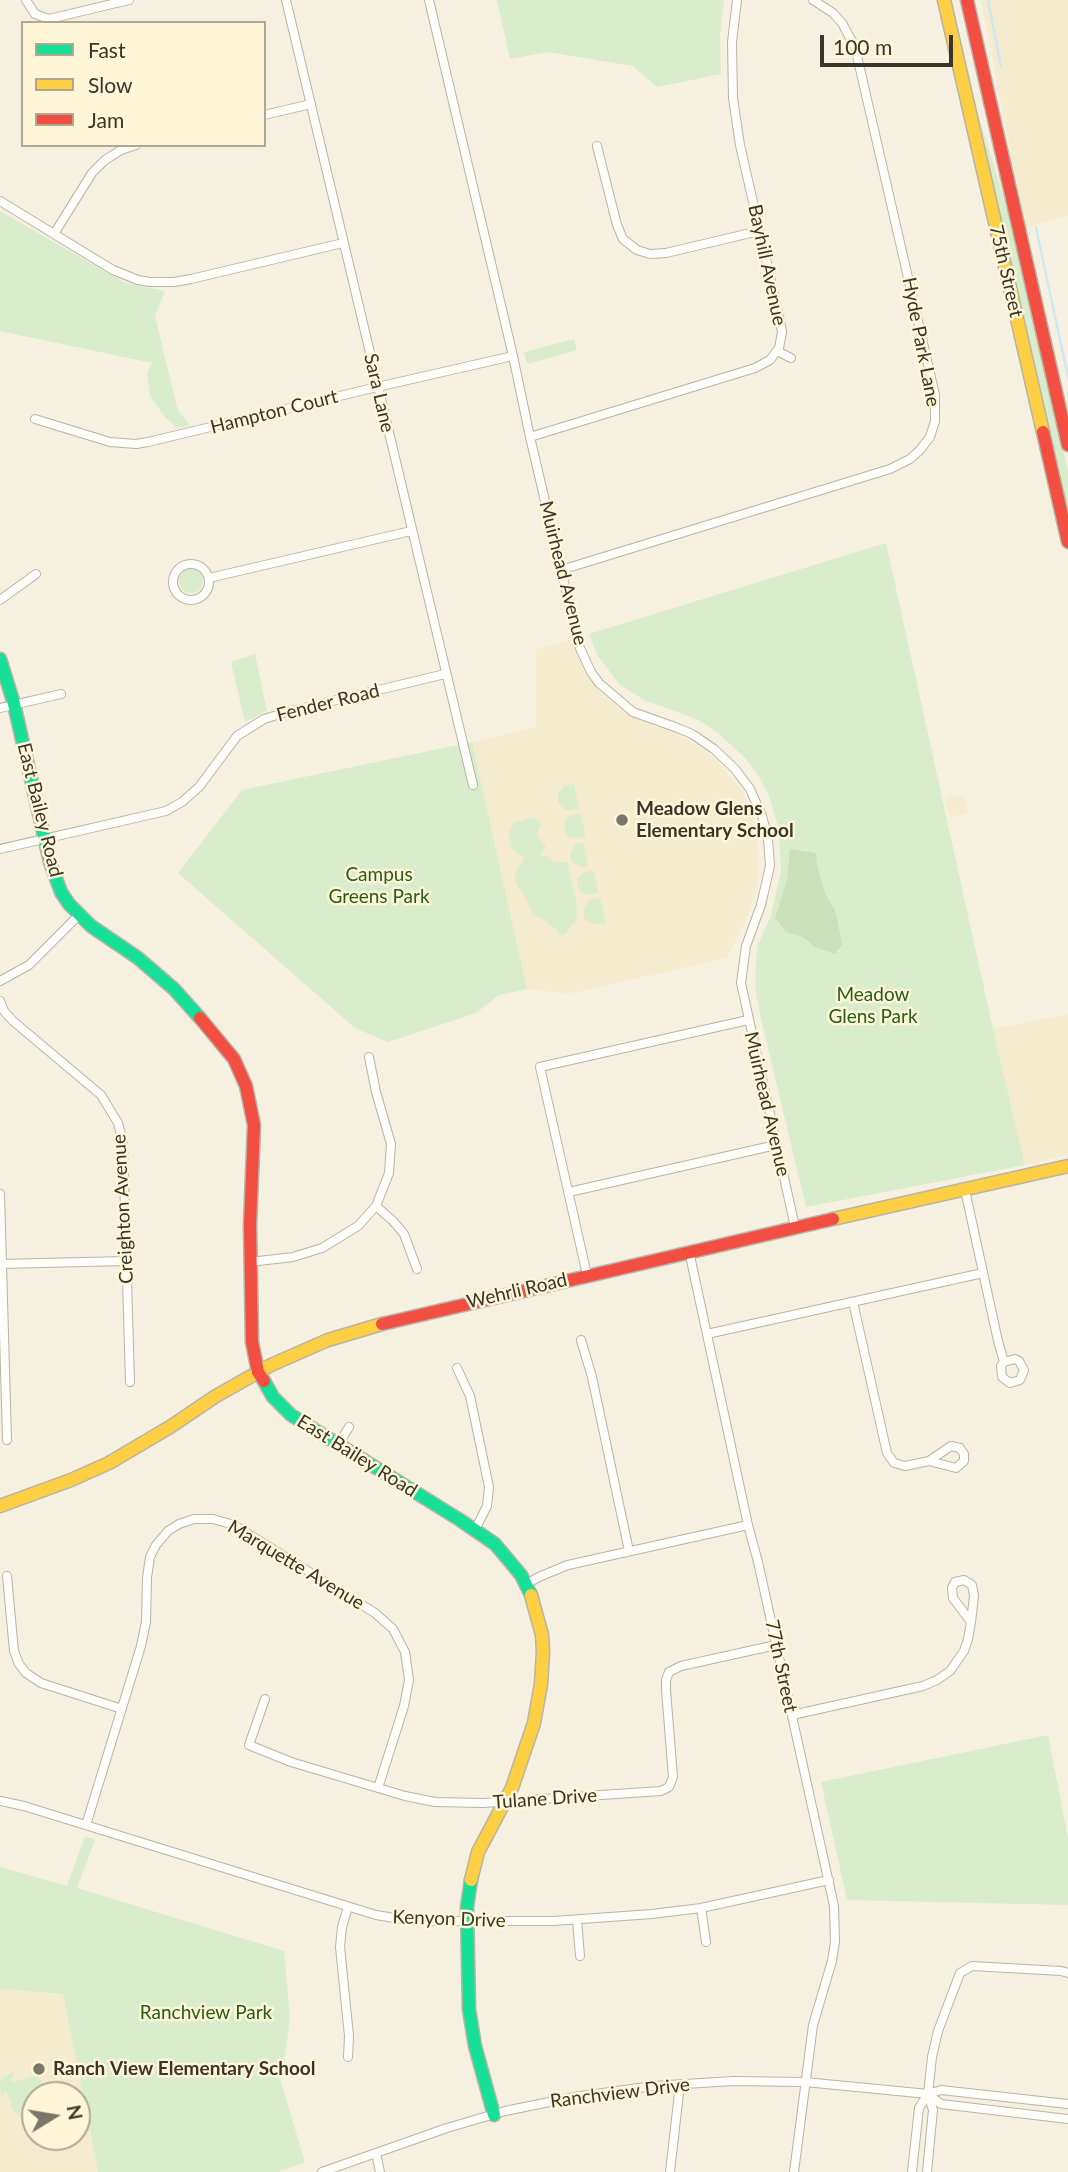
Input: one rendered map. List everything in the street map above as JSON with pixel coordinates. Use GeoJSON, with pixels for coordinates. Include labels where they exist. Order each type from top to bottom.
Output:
{"type":"FeatureCollection","features":[{"type":"Feature","properties":{"kind":"street"},"geometry":{"type":"LineString","coordinates":[[26,0],[35,14],[49,19],[129,0]]}},
{"type":"Feature","properties":{"kind":"street","name":"Sara Lane"},"geometry":{"type":"LineString","coordinates":[[286,0],[473,785]]}},
{"type":"Feature","properties":{"kind":"street","name":"Muirhead Avenue"},"geometry":{"type":"LineString","coordinates":[[429,0],[579,646],[599,683],[633,712],[692,734],[714,749],[735,769],[750,789],[762,816],[768,839],[770,866],[761,905],[750,933],[741,982],[795,1227]]}},
{"type":"Feature","properties":{"kind":"street","name":"Bayhill Avenue"},"geometry":{"type":"LineString","coordinates":[[530,438],[755,368],[770,360],[777,351],[782,332],[740,145],[733,98],[732,42],[737,0]]}},
{"type":"Feature","properties":{"kind":"street","name":"Hyde Park Lane"},"geometry":{"type":"LineString","coordinates":[[561,569],[890,469],[920,450],[932,432],[936,409],[935,395],[855,47],[842,23],[833,13],[813,0]]}},
{"type":"Feature","properties":{"kind":"street","name":"75th Street"},"geometry":{"type":"LineString","coordinates":[[944,0],[1068,542]]}},
{"type":"Feature","properties":{"kind":"street","name":"75th Street"},"geometry":{"type":"LineString","coordinates":[[967,0],[1068,445]]}},
{"type":"Feature","properties":{"kind":"street"},"geometry":{"type":"LineString","coordinates":[[266,115],[310,104]]}},
{"type":"Feature","properties":{"kind":"street"},"geometry":{"type":"LineString","coordinates":[[597,146],[617,225],[623,239],[635,249],[646,254],[666,253],[760,231]]}},
{"type":"Feature","properties":{"kind":"street"},"geometry":{"type":"LineString","coordinates":[[54,234],[92,173],[105,160],[130,147]]}},
{"type":"Feature","properties":{"kind":"street"},"geometry":{"type":"LineString","coordinates":[[0,201],[121,274],[160,283],[191,279],[343,243]]}},
{"type":"Feature","properties":{"kind":"street"},"geometry":{"type":"LineString","coordinates":[[630,258],[635,249]]}},
{"type":"Feature","properties":{"kind":"street"},"geometry":{"type":"LineString","coordinates":[[777,351],[790,358]]}},
{"type":"Feature","properties":{"kind":"street","name":"Hampton Court"},"geometry":{"type":"LineString","coordinates":[[35,419],[110,442],[136,444],[513,356]]}},
{"type":"Feature","properties":{"kind":"street"},"geometry":{"type":"LineString","coordinates":[[209,578],[411,531]]}},
{"type":"Feature","properties":{"kind":"street"},"geometry":{"type":"LineString","coordinates":[[187,564],[203,568],[209,578],[210,584],[204,595],[193,600],[181,597],[174,587],[177,570],[187,564]]}},
{"type":"Feature","properties":{"kind":"street"},"geometry":{"type":"LineString","coordinates":[[0,600],[36,574]]}},
{"type":"Feature","properties":{"kind":"street","name":"East Bailey Road"},"geometry":{"type":"LineString","coordinates":[[0,659],[61,892],[91,926],[138,958],[174,989],[225,1045],[246,1086],[254,1125],[250,1262],[252,1342],[258,1372],[281,1406],[302,1423],[475,1530],[505,1554],[526,1584],[534,1601],[542,1635],[541,1684],[531,1737],[512,1788],[481,1844],[468,1895],[469,1999],[473,2034],[481,2074],[494,2115]]}},
{"type":"Feature","properties":{"kind":"street","name":"Fender Road"},"geometry":{"type":"LineString","coordinates":[[0,849],[173,808],[199,787],[237,736],[264,719],[445,674]]}},
{"type":"Feature","properties":{"kind":"street"},"geometry":{"type":"LineString","coordinates":[[0,708],[61,694]]}},
{"type":"Feature","properties":{"kind":"street"},"geometry":{"type":"LineString","coordinates":[[0,981],[29,965],[80,914]]}},
{"type":"Feature","properties":{"kind":"street","name":"Creighton Avenue"},"geometry":{"type":"LineString","coordinates":[[0,1001],[6,1015],[101,1095],[115,1116],[123,1143],[130,1382]]}},
{"type":"Feature","properties":{"kind":"street"},"geometry":{"type":"LineString","coordinates":[[587,1275],[540,1067],[748,1020]]}},
{"type":"Feature","properties":{"kind":"street"},"geometry":{"type":"LineString","coordinates":[[250,1262],[293,1257],[322,1248],[358,1226],[376,1206],[389,1173],[391,1144],[369,1056]]}},
{"type":"Feature","properties":{"kind":"street"},"geometry":{"type":"LineString","coordinates":[[569,1192],[776,1145]]}},
{"type":"Feature","properties":{"kind":"street","name":"Wehrli Road"},"geometry":{"type":"LineString","coordinates":[[0,1506],[109,1463],[258,1372],[328,1340],[364,1328],[689,1251],[1068,1166]]}},
{"type":"Feature","properties":{"kind":"street"},"geometry":{"type":"LineString","coordinates":[[965,1190],[1004,1362]]}},
{"type":"Feature","properties":{"kind":"street"},"geometry":{"type":"LineString","coordinates":[[0,1194],[7,1440]]}},
{"type":"Feature","properties":{"kind":"street"},"geometry":{"type":"LineString","coordinates":[[376,1206],[393,1220],[404,1234],[417,1269]]}},
{"type":"Feature","properties":{"kind":"street","name":"77th Street"},"geometry":{"type":"LineString","coordinates":[[689,1251],[834,1906],[835,1942],[813,2025],[794,2172]]}},
{"type":"Feature","properties":{"kind":"street"},"geometry":{"type":"LineString","coordinates":[[1,1264],[127,1261]]}},
{"type":"Feature","properties":{"kind":"street"},"geometry":{"type":"LineString","coordinates":[[707,1334],[983,1273]]}},
{"type":"Feature","properties":{"kind":"street"},"geometry":{"type":"LineString","coordinates":[[853,1302],[887,1453],[894,1463],[905,1466],[929,1461]]}},
{"type":"Feature","properties":{"kind":"street"},"geometry":{"type":"LineString","coordinates":[[581,1340],[592,1377],[629,1551]]}},
{"type":"Feature","properties":{"kind":"street"},"geometry":{"type":"LineString","coordinates":[[457,1368],[470,1396],[489,1487],[487,1506],[475,1530]]}},
{"type":"Feature","properties":{"kind":"street"},"geometry":{"type":"LineString","coordinates":[[338,1445],[349,1427]]}},
{"type":"Feature","properties":{"kind":"street","name":"Marquette Avenue"},"geometry":{"type":"LineString","coordinates":[[86,1825],[146,1622],[147,1578],[153,1552],[164,1535],[179,1524],[194,1519],[207,1518],[225,1522],[375,1613],[387,1623],[401,1642],[408,1663],[408,1692],[378,1788]]}},
{"type":"Feature","properties":{"kind":"street"},"geometry":{"type":"LineString","coordinates":[[526,1584],[559,1568],[748,1525]]}},
{"type":"Feature","properties":{"kind":"street"},"geometry":{"type":"LineString","coordinates":[[7,1576],[15,1651],[19,1664],[26,1673],[41,1683],[122,1709]]}},
{"type":"Feature","properties":{"kind":"street"},"geometry":{"type":"LineString","coordinates":[[792,1715],[923,1686],[950,1671],[964,1651],[971,1622],[974,1597],[972,1585],[964,1580],[955,1582],[952,1588],[953,1598],[971,1622]]}},
{"type":"Feature","properties":{"kind":"street","name":"Tulane Drive"},"geometry":{"type":"LineString","coordinates":[[265,1699],[249,1745],[291,1762],[405,1797],[435,1802],[483,1803],[664,1790],[669,1787],[673,1777],[666,1690],[669,1672],[681,1666],[776,1644]]}},
{"type":"Feature","properties":{"kind":"street","name":"Kenyon Drive"},"geometry":{"type":"LineString","coordinates":[[0,1801],[24,1806],[348,1907],[413,1921],[577,1920],[701,1908],[829,1880]]}},
{"type":"Feature","properties":{"kind":"street"},"geometry":{"type":"LineString","coordinates":[[348,1907],[340,1947],[349,2036],[348,2057]]}},
{"type":"Feature","properties":{"kind":"street"},"geometry":{"type":"LineString","coordinates":[[701,1908],[706,1942]]}},
{"type":"Feature","properties":{"kind":"street"},"geometry":{"type":"LineString","coordinates":[[577,1920],[580,1956]]}},
{"type":"Feature","properties":{"kind":"street"},"geometry":{"type":"LineString","coordinates":[[927,2172],[933,2110],[928,2094],[932,2057],[938,2031],[957,1979],[964,1969],[972,1966],[1068,1973]]}},
{"type":"Feature","properties":{"kind":"street","name":"Ranchview Drive"},"geometry":{"type":"LineString","coordinates":[[322,2172],[447,2128],[494,2115],[626,2088],[733,2081],[805,2082],[928,2094],[941,2090],[1068,2104]]}},
{"type":"Feature","properties":{"kind":"street"},"geometry":{"type":"LineString","coordinates":[[670,2172],[680,2084]]}},
{"type":"Feature","properties":{"kind":"street"},"geometry":{"type":"LineString","coordinates":[[912,2172],[919,2108],[928,2094]]}},
{"type":"Feature","properties":{"kind":"street","name":"Ranchview Drive"},"geometry":{"type":"LineString","coordinates":[[928,2094],[941,2104],[1068,2119]]}},
{"type":"Feature","properties":{"kind":"street"},"geometry":{"type":"LineString","coordinates":[[376,2153],[380,2172]]}},
{"type":"Feature","properties":{"kind":"shaded area"},"geometry":{"type":"Polygon","coordinates":[[[981,0],[1068,0],[1068,215],[1025,228],[981,0]]]}},
{"type":"Feature","properties":{"kind":"shaded area","name":"Meadow Glens Elementary School"},"geometry":{"type":"Polygon","coordinates":[[[571,639],[584,669],[603,695],[632,717],[675,733],[703,749],[718,761],[744,793],[757,829],[759,874],[755,896],[727,958],[568,994],[527,989],[472,742],[536,727],[536,650],[571,639]]]}},
{"type":"Feature","properties":{"kind":"shaded area"},"geometry":{"type":"Polygon","coordinates":[[[964,794],[968,813],[949,817],[945,798],[964,794]]]}},
{"type":"Feature","properties":{"kind":"shaded area"},"geometry":{"type":"Polygon","coordinates":[[[1068,1014],[1068,1155],[1025,1165],[993,1029],[1068,1014]]]}},
{"type":"Feature","properties":{"kind":"shaded area","name":"Ranch View Elementary School"},"geometry":{"type":"Polygon","coordinates":[[[0,1989],[63,1994],[80,2081],[21,2081],[21,2151],[91,2151],[91,2136],[98,2172],[0,2172],[0,1989]]]}},
{"type":"Feature","properties":{"kind":"green space"},"geometry":{"type":"Polygon","coordinates":[[[497,0],[724,0],[720,36],[721,74],[657,87],[633,66],[548,52],[510,59],[497,0]]]}},
{"type":"Feature","properties":{"kind":"green space"},"geometry":{"type":"Polygon","coordinates":[[[950,0],[979,117],[1014,231],[1068,472],[1068,516],[950,0]]]}},
{"type":"Feature","properties":{"kind":"green space"},"geometry":{"type":"Polygon","coordinates":[[[0,211],[125,283],[165,291],[155,316],[178,411],[190,425],[177,428],[164,416],[150,396],[147,374],[152,363],[0,331],[0,211]]]}},
{"type":"Feature","properties":{"kind":"green space"},"geometry":{"type":"Polygon","coordinates":[[[574,339],[577,350],[527,364],[524,352],[574,339]]]}},
{"type":"Feature","properties":{"kind":"green space","name":"Meadow Glens Park"},"geometry":{"type":"Polygon","coordinates":[[[886,543],[1025,1165],[806,1207],[755,986],[757,947],[771,915],[781,871],[779,829],[769,796],[746,759],[717,732],[700,721],[644,700],[619,684],[598,656],[589,634],[886,543]]]}},
{"type":"Feature","properties":{"kind":"green space"},"geometry":{"type":"Polygon","coordinates":[[[191,569],[202,576],[203,581],[196,592],[191,593],[180,586],[179,581],[186,570],[191,569]]]}},
{"type":"Feature","properties":{"kind":"green space"},"geometry":{"type":"Polygon","coordinates":[[[255,654],[267,711],[245,722],[231,662],[255,654]]]}},
{"type":"Feature","properties":{"kind":"green space","name":"Campus Greens Park"},"geometry":{"type":"Polygon","coordinates":[[[472,742],[527,989],[499,995],[476,1013],[388,1042],[355,1028],[178,873],[242,790],[472,742]]]}},
{"type":"Feature","properties":{"kind":"green space"},"geometry":{"type":"Polygon","coordinates":[[[574,784],[579,809],[566,810],[558,803],[558,794],[564,786],[574,784]]]}},
{"type":"Feature","properties":{"kind":"green space"},"geometry":{"type":"Polygon","coordinates":[[[580,813],[586,837],[571,838],[565,833],[564,824],[569,816],[580,813]]]}},
{"type":"Feature","properties":{"kind":"green space"},"geometry":{"type":"Polygon","coordinates":[[[528,818],[541,824],[537,833],[546,846],[540,855],[547,856],[554,862],[567,862],[578,918],[564,935],[560,935],[547,921],[532,914],[516,883],[515,872],[525,858],[512,849],[510,829],[516,822],[528,818]]]}},
{"type":"Feature","properties":{"kind":"green space"},"geometry":{"type":"Polygon","coordinates":[[[583,842],[588,866],[582,867],[572,862],[570,856],[574,845],[583,842]]]}},
{"type":"Feature","properties":{"kind":"green space"},"geometry":{"type":"Polygon","coordinates":[[[790,849],[816,853],[825,893],[836,913],[842,945],[835,954],[815,947],[803,937],[786,932],[775,918],[787,880],[790,849]]]}},
{"type":"Feature","properties":{"kind":"green space"},"geometry":{"type":"Polygon","coordinates":[[[593,870],[599,893],[585,895],[578,889],[577,881],[581,874],[593,870]]]}},
{"type":"Feature","properties":{"kind":"green space"},"geometry":{"type":"Polygon","coordinates":[[[600,898],[606,923],[593,924],[584,918],[584,908],[590,900],[600,898]]]}},
{"type":"Feature","properties":{"kind":"green space"},"geometry":{"type":"Polygon","coordinates":[[[1048,1735],[1068,1838],[1068,1905],[847,1900],[821,1782],[1048,1735]]]}},
{"type":"Feature","properties":{"kind":"green space","name":"Ranchview Park"},"geometry":{"type":"Polygon","coordinates":[[[85,1836],[95,1840],[77,1888],[284,1951],[290,2019],[281,2082],[305,2162],[277,2172],[98,2172],[91,2136],[91,2081],[80,2081],[63,1994],[0,1989],[0,1867],[67,1886],[85,1836]]]}},
{"type":"Feature","properties":{"kind":"green space"},"geometry":{"type":"Polygon","coordinates":[[[14,2072],[11,2080],[13,2082],[35,2076],[41,2081],[21,2081],[21,2116],[14,2112],[6,2091],[1,2098],[2,2078],[14,2072]]]}},
{"type":"Feature","properties":{"kind":"waterway"},"geometry":{"type":"LineString","coordinates":[[988,0],[1001,67]]}},
{"type":"Feature","properties":{"kind":"waterway"},"geometry":{"type":"LineString","coordinates":[[1036,228],[1068,377]]}},
{"type":"Feature","properties":{"kind":"traffic: fast"},"geometry":{"type":"LineString","coordinates":[[0,659],[14,704],[50,862],[61,892],[91,926],[138,958],[174,989],[200,1018]]}},
{"type":"Feature","properties":{"kind":"traffic: fast"},"geometry":{"type":"LineString","coordinates":[[264,1381],[273,1397],[291,1415],[495,1544],[521,1575],[531,1595]]}},
{"type":"Feature","properties":{"kind":"traffic: fast"},"geometry":{"type":"LineString","coordinates":[[471,1880],[467,1907],[469,2009],[475,2046],[494,2115]]}},
{"type":"Feature","properties":{"kind":"traffic: slow"},"geometry":{"type":"LineString","coordinates":[[944,0],[1043,432]]}},
{"type":"Feature","properties":{"kind":"traffic: slow"},"geometry":{"type":"LineString","coordinates":[[833,1219],[1068,1166]]}},
{"type":"Feature","properties":{"kind":"traffic: slow"},"geometry":{"type":"LineString","coordinates":[[0,1506],[109,1463],[271,1365],[328,1340],[382,1324]]}},
{"type":"Feature","properties":{"kind":"traffic: slow"},"geometry":{"type":"LineString","coordinates":[[471,1880],[478,1852],[512,1788],[534,1723],[543,1652],[542,1635],[531,1595]]}},
{"type":"Feature","properties":{"kind":"traffic: jam"},"geometry":{"type":"LineString","coordinates":[[967,0],[1068,445]]}},
{"type":"Feature","properties":{"kind":"traffic: jam"},"geometry":{"type":"LineString","coordinates":[[1043,432],[1068,542]]}},
{"type":"Feature","properties":{"kind":"traffic: jam"},"geometry":{"type":"LineString","coordinates":[[200,1018],[234,1059],[246,1086],[254,1125],[250,1225],[252,1342],[258,1372],[264,1381]]}},
{"type":"Feature","properties":{"kind":"traffic: jam"},"geometry":{"type":"LineString","coordinates":[[382,1324],[833,1219]]}},
{"type":"Feature","properties":{"kind":"place","name":"Meadow Glens Elementary School"},"geometry":{"type":"Point","coordinates":[622,820]}},
{"type":"Feature","properties":{"kind":"place","name":"Ranch View Elementary School"},"geometry":{"type":"Point","coordinates":[39,2069]}}]}
